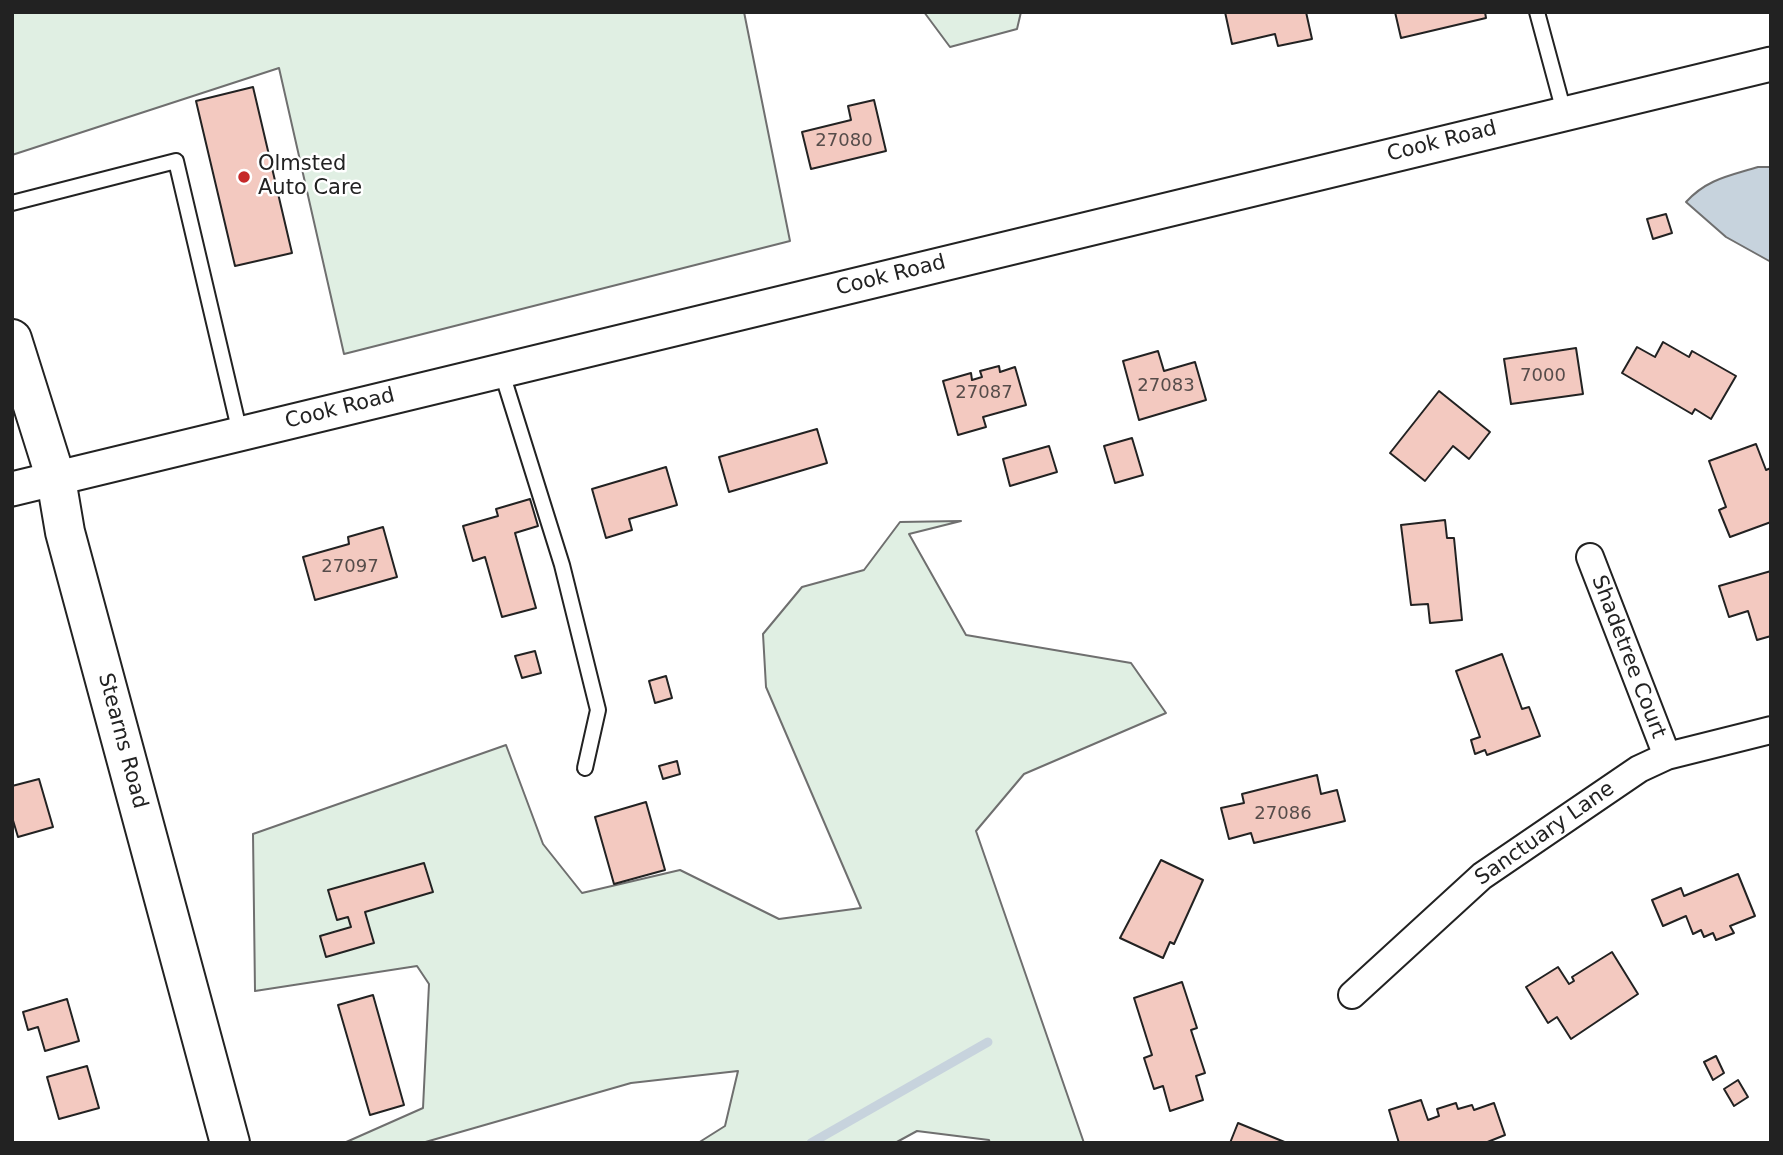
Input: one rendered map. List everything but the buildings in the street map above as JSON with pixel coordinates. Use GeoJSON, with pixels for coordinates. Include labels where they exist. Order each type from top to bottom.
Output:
{"type":"FeatureCollection","features":[{"type":"Feature","properties":{"kind":"main road","name":"Stearns Road"},"geometry":{"type":"LineString","coordinates":[[12,339],[56,480],[65,533],[230,1143]]}},
{"type":"Feature","properties":{"kind":"street","name":"Cook Road"},"geometry":{"type":"LineString","coordinates":[[12,489],[1771,64]]}},
{"type":"Feature","properties":{"kind":"street","name":"Shadetree Court"},"geometry":{"type":"LineString","coordinates":[[1590,557],[1667,756]]}},
{"type":"Feature","properties":{"kind":"street","name":"Sanctuary Lane"},"geometry":{"type":"LineString","coordinates":[[1352,995],[1482,876],[1639,769],[1667,756],[1771,730]]}},
{"type":"Feature","properties":{"kind":"lane"},"geometry":{"type":"LineString","coordinates":[[1537,12],[1564,112]]}},
{"type":"Feature","properties":{"kind":"lane"},"geometry":{"type":"LineString","coordinates":[[12,203],[176,161],[240,433]]}},
{"type":"Feature","properties":{"kind":"lane"},"geometry":{"type":"LineString","coordinates":[[501,370],[562,565],[598,710],[585,768]]}},
{"type":"Feature","properties":{"kind":"green space"},"geometry":{"type":"Polygon","coordinates":[[[12,12],[744,12],[790,241],[344,354],[279,68],[12,155],[12,12]]]}},
{"type":"Feature","properties":{"kind":"green space"},"geometry":{"type":"Polygon","coordinates":[[[924,12],[1021,12],[1017,29],[950,47],[924,12]]]}},
{"type":"Feature","properties":{"kind":"green space"},"geometry":{"type":"Polygon","coordinates":[[[961,521],[909,534],[966,635],[1131,663],[1166,713],[1024,774],[976,831],[1084,1143],[990,1143],[989,1140],[917,1131],[895,1143],[698,1143],[725,1126],[738,1071],[631,1083],[422,1143],[344,1143],[423,1108],[429,984],[417,966],[255,991],[253,834],[506,745],[543,844],[582,893],[680,870],[779,919],[861,908],[766,687],[763,634],[802,587],[864,570],[900,522],[961,521]]]}},
{"type":"Feature","properties":{"kind":"shaded area"},"geometry":{"type":"Polygon","coordinates":[[[1758,167],[1771,167],[1771,262],[1726,237],[1686,202],[1710,183],[1758,167]]]}},
{"type":"Feature","properties":{"kind":"waterway"},"geometry":{"type":"LineString","coordinates":[[811,1143],[988,1042]]}},
{"type":"Feature","properties":{"kind":"place","name":"Olmsted Auto Care"},"geometry":{"type":"Point","coordinates":[244,177]}}]}
